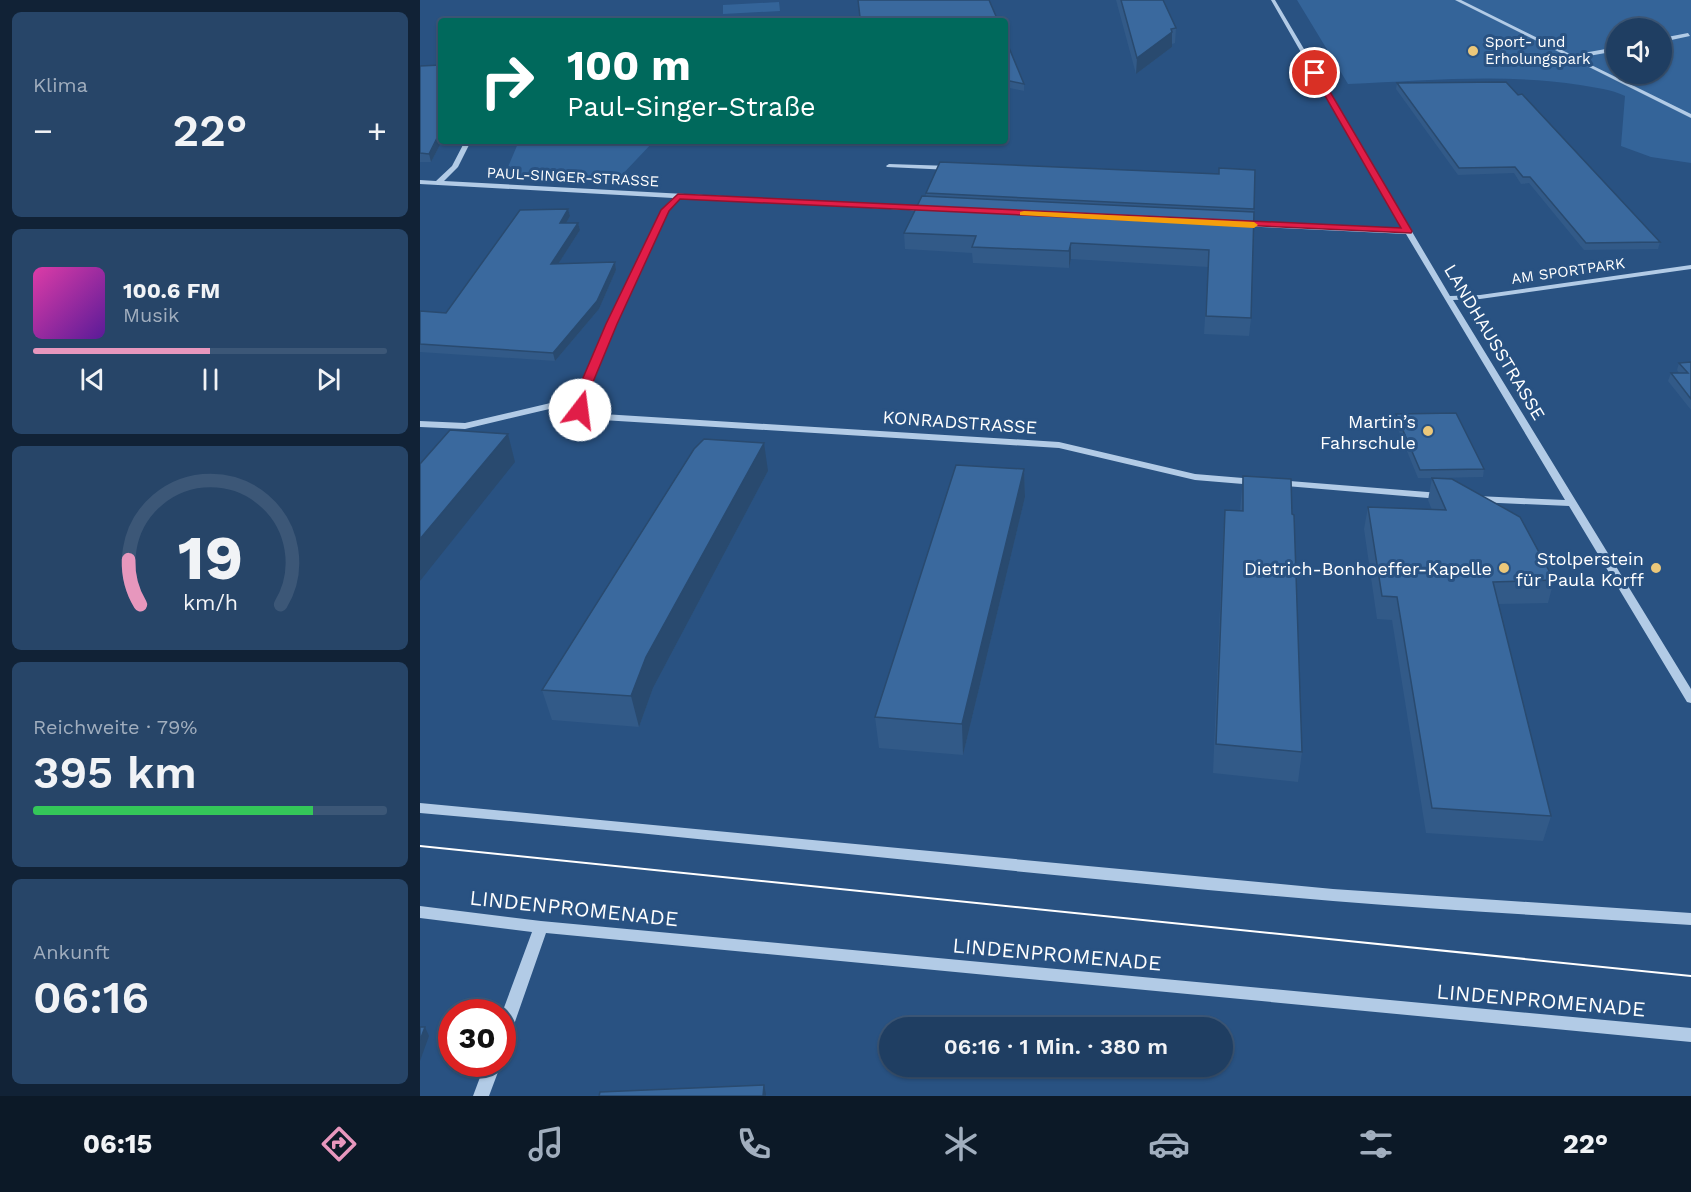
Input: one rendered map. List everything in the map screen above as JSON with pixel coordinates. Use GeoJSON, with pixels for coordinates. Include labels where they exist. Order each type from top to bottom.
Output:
{"type":"FeatureCollection","features":[{"type":"Feature","properties":{"kind":"street","name":"LANDHAUSSTRASSE"},"geometry":{"type":"LineString","coordinates":[[1273,0],[1408,231],[1691,699]]}},
{"type":"Feature","properties":{"kind":"street"},"geometry":{"type":"LineString","coordinates":[[1456,0],[1691,116]]}},
{"type":"Feature","properties":{"kind":"street"},"geometry":{"type":"LineString","coordinates":[[1672,38],[1688,35]]}},
{"type":"Feature","properties":{"kind":"street"},"geometry":{"type":"LineString","coordinates":[[1571,58],[1606,51]]}},
{"type":"Feature","properties":{"kind":"street"},"geometry":{"type":"LineString","coordinates":[[438,183],[455,168],[467,144]]}},
{"type":"Feature","properties":{"kind":"street"},"geometry":{"type":"LineString","coordinates":[[889,166],[956,168]]}},
{"type":"Feature","properties":{"kind":"street","name":"PAUL-SINGER-STRASSE"},"geometry":{"type":"LineString","coordinates":[[420,182],[941,209]]}},
{"type":"Feature","properties":{"kind":"street"},"geometry":{"type":"LineString","coordinates":[[420,424],[465,426],[580,399],[665,210],[678,196]]}},
{"type":"Feature","properties":{"kind":"street"},"geometry":{"type":"LineString","coordinates":[[1234,224],[1408,231]]}},
{"type":"Feature","properties":{"kind":"street","name":"AM SPORTPARK"},"geometry":{"type":"LineString","coordinates":[[1449,298],[1480,297],[1691,267]]}},
{"type":"Feature","properties":{"kind":"street","name":"KONRADSTRASSE"},"geometry":{"type":"LineString","coordinates":[[580,399],[580,410],[602,417],[1059,445],[1195,477],[1452,497]]}},
{"type":"Feature","properties":{"kind":"street"},"geometry":{"type":"LineString","coordinates":[[1464,498],[1572,503]]}},
{"type":"Feature","properties":{"kind":"street"},"geometry":{"type":"LineString","coordinates":[[420,808],[619,824],[982,862],[1335,895],[1691,919]]}},
{"type":"Feature","properties":{"kind":"street","name":"LINDENPROMENADE"},"geometry":{"type":"LineString","coordinates":[[420,912],[541,927],[1691,1035]]}},
{"type":"Feature","properties":{"kind":"street"},"geometry":{"type":"LineString","coordinates":[[515,999],[541,927]]}},
{"type":"Feature","properties":{"kind":"street"},"geometry":{"type":"LineString","coordinates":[[481,1096],[488,1077]]}},
{"type":"Feature","properties":{"kind":"shaded area","name":"Sport- und Erholungspark"},"geometry":{"type":"Polygon","coordinates":[[[1297,0],[1691,0],[1691,163],[1651,157],[1621,146],[1625,96],[1609,90],[1523,79],[1348,84],[1297,0]]]}},
{"type":"Feature","properties":{"kind":"shaded area"},"geometry":{"type":"Polygon","coordinates":[[[779,2],[780,11],[723,14],[723,5],[779,2]]]}},
{"type":"Feature","properties":{"kind":"shaded area"},"geometry":{"type":"Polygon","coordinates":[[[518,144],[651,144],[617,180],[505,174],[518,144]]]}},
{"type":"Feature","properties":{"kind":"building"},"geometry":{"type":"Polygon","coordinates":[[[858,0],[989,0],[997,18],[863,18],[860,17],[858,0]]]}},
{"type":"Feature","properties":{"kind":"building"},"geometry":{"type":"Polygon","coordinates":[[[1121,0],[1163,0],[1176,28],[1171,29],[1172,32],[1137,58],[1121,0]]]}},
{"type":"Feature","properties":{"kind":"building"},"geometry":{"type":"Polygon","coordinates":[[[1008,45],[1024,84],[1008,81],[1008,45]]]}},
{"type":"Feature","properties":{"kind":"building"},"geometry":{"type":"Polygon","coordinates":[[[438,65],[438,136],[429,154],[420,153],[420,66],[438,65]]]}},
{"type":"Feature","properties":{"kind":"building"},"geometry":{"type":"Polygon","coordinates":[[[1506,82],[1518,95],[1522,94],[1660,242],[1586,243],[1530,177],[1523,177],[1515,167],[1459,168],[1397,83],[1506,82]]]}},
{"type":"Feature","properties":{"kind":"building"},"geometry":{"type":"Polygon","coordinates":[[[940,162],[1219,174],[1219,168],[1255,170],[1254,209],[926,193],[940,162]]]}},
{"type":"Feature","properties":{"kind":"building"},"geometry":{"type":"Polygon","coordinates":[[[922,196],[1254,212],[1251,318],[1206,316],[1209,250],[1071,243],[1069,251],[972,247],[976,236],[904,233],[922,196]]]}},
{"type":"Feature","properties":{"kind":"building"},"geometry":{"type":"Polygon","coordinates":[[[568,209],[560,223],[578,223],[551,264],[615,262],[597,301],[553,353],[420,344],[420,311],[446,313],[520,210],[568,209]]]}},
{"type":"Feature","properties":{"kind":"building"},"geometry":{"type":"Polygon","coordinates":[[[1691,362],[1691,399],[1671,373],[1688,373],[1679,363],[1691,362]]]}},
{"type":"Feature","properties":{"kind":"building"},"geometry":{"type":"Polygon","coordinates":[[[1456,413],[1484,469],[1420,470],[1396,414],[1456,413]]]}},
{"type":"Feature","properties":{"kind":"building"},"geometry":{"type":"Polygon","coordinates":[[[450,430],[508,434],[420,539],[420,464],[450,430]]]}},
{"type":"Feature","properties":{"kind":"building"},"geometry":{"type":"Polygon","coordinates":[[[704,439],[764,443],[646,657],[631,696],[542,690],[694,449],[704,439]]]}},
{"type":"Feature","properties":{"kind":"building"},"geometry":{"type":"Polygon","coordinates":[[[956,465],[1024,469],[962,724],[875,717],[956,465]]]}},
{"type":"Feature","properties":{"kind":"building"},"geometry":{"type":"Polygon","coordinates":[[[1243,476],[1291,479],[1302,752],[1216,744],[1225,510],[1243,511],[1243,476]]]}},
{"type":"Feature","properties":{"kind":"building"},"geometry":{"type":"Polygon","coordinates":[[[1432,478],[1452,479],[1520,517],[1554,580],[1493,582],[1551,816],[1432,808],[1397,597],[1382,596],[1368,507],[1446,510],[1432,478]]]}},
{"type":"Feature","properties":{"kind":"building"},"geometry":{"type":"Polygon","coordinates":[[[420,1027],[425,1027],[420,1040],[420,1027]]]}},
{"type":"Feature","properties":{"kind":"building"},"geometry":{"type":"Polygon","coordinates":[[[764,1085],[763,1096],[599,1096],[600,1092],[764,1085]]]}},
{"type":"Feature","properties":{"kind":"tram line"},"geometry":{"type":"LineString","coordinates":[[420,846],[1691,976]]}},
{"type":"Feature","properties":{"kind":"slow traffic"},"geometry":{"type":"LineString","coordinates":[[1024,214],[1254,225]]}},
{"type":"Feature","properties":{"kind":"place","name":"Sport- und Erholungspark"},"geometry":{"type":"Point","coordinates":[1473,51]}},
{"type":"Feature","properties":{"kind":"place","name":"Martin’s Fahrschule"},"geometry":{"type":"Point","coordinates":[1428,431]}},
{"type":"Feature","properties":{"kind":"place","name":"Dietrich-Bonhoeffer-Kapelle"},"geometry":{"type":"Point","coordinates":[1504,568]}},
{"type":"Feature","properties":{"kind":"place","name":"Stolperstein für Paula Korff"},"geometry":{"type":"Point","coordinates":[1656,568]}},
{"type":"Feature","properties":{"kind":"route"},"geometry":{"type":"LineString","coordinates":[[580,410],[580,399],[612,324],[665,210],[678,196],[1369,231],[1408,231],[1315,73]]}}]}
